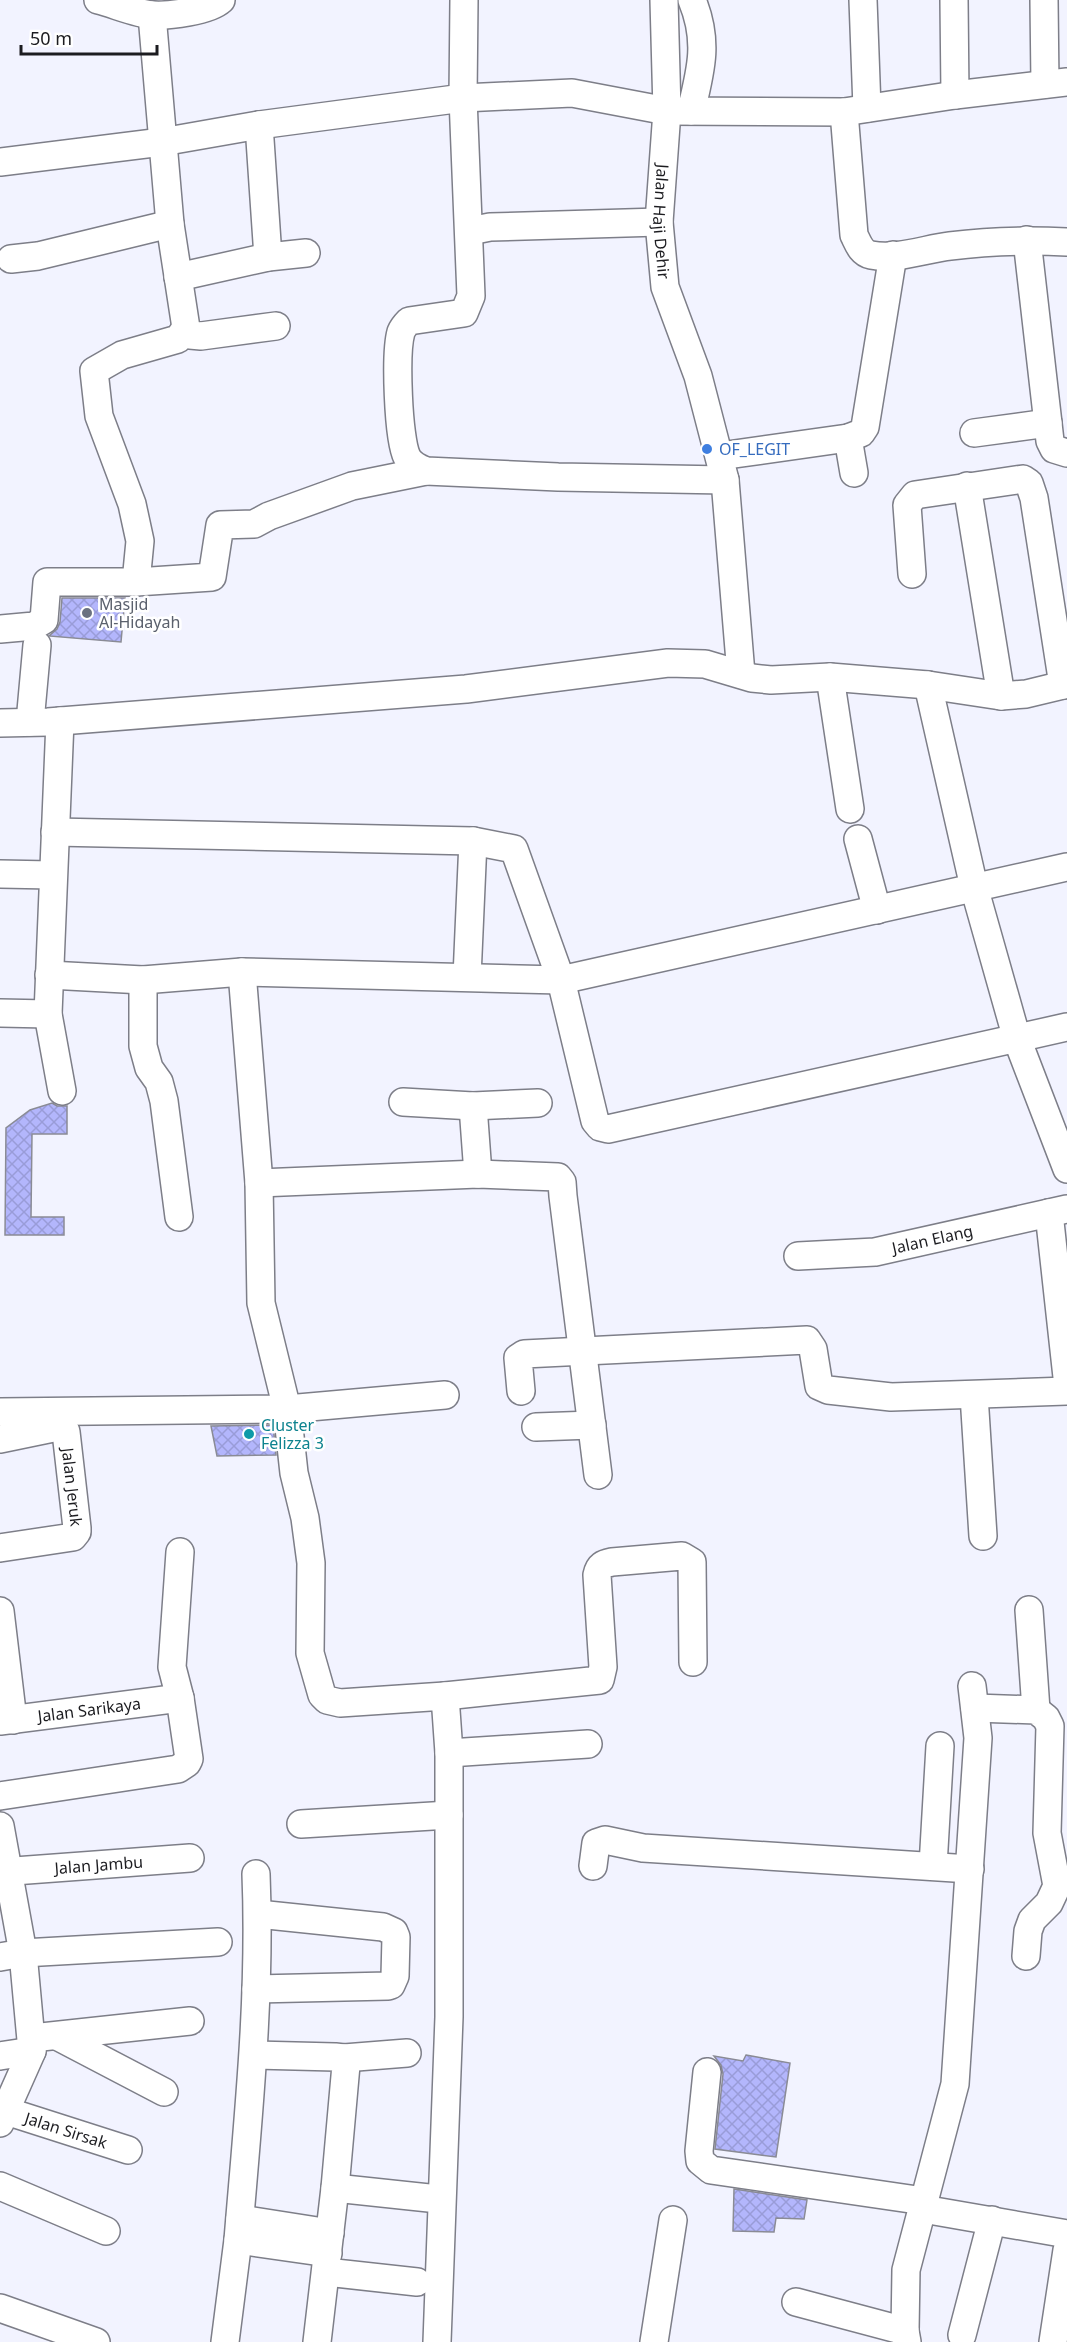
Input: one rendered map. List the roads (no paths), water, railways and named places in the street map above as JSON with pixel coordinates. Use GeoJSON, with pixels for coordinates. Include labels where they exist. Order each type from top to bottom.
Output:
{"type":"FeatureCollection","features":[{"type":"Feature","properties":{"kind":"street"},"geometry":{"type":"LineString","coordinates":[[98,0],[153,15],[209,8],[221,0]]}},
{"type":"Feature","properties":{"kind":"street"},"geometry":{"type":"LineString","coordinates":[[426,471],[414,465],[407,458],[402,432],[398,363],[401,331],[410,321],[464,313],[471,297],[463,98],[464,0]]}},
{"type":"Feature","properties":{"kind":"street"},"geometry":{"type":"LineString","coordinates":[[664,0],[679,111]]}},
{"type":"Feature","properties":{"kind":"street"},"geometry":{"type":"LineString","coordinates":[[679,111],[703,59],[700,19],[692,0]]}},
{"type":"Feature","properties":{"kind":"street"},"geometry":{"type":"LineString","coordinates":[[863,0],[855,110],[855,235],[860,247],[870,255],[893,255],[951,246],[1027,240],[1067,242]]}},
{"type":"Feature","properties":{"kind":"street"},"geometry":{"type":"LineString","coordinates":[[954,0],[955,95]]}},
{"type":"Feature","properties":{"kind":"street"},"geometry":{"type":"LineString","coordinates":[[0,162],[162,142],[259,125],[463,98],[572,93],[679,111],[855,110],[1056,83],[1044,0]]}},
{"type":"Feature","properties":{"kind":"street"},"geometry":{"type":"LineString","coordinates":[[153,15],[170,224],[186,328],[190,335],[201,336],[276,326]]}},
{"type":"Feature","properties":{"kind":"street","name":"Jalan Haji Dehir"},"geometry":{"type":"LineString","coordinates":[[679,111],[658,222],[665,287],[698,376],[723,468],[741,674]]}},
{"type":"Feature","properties":{"kind":"street"},"geometry":{"type":"LineString","coordinates":[[259,125],[268,257]]}},
{"type":"Feature","properties":{"kind":"street"},"geometry":{"type":"LineString","coordinates":[[470,231],[490,226],[658,222]]}},
{"type":"Feature","properties":{"kind":"street"},"geometry":{"type":"LineString","coordinates":[[11,259],[38,256],[170,224]]}},
{"type":"Feature","properties":{"kind":"street"},"geometry":{"type":"LineString","coordinates":[[1027,240],[1052,447],[1067,453]]}},
{"type":"Feature","properties":{"kind":"street"},"geometry":{"type":"LineString","coordinates":[[178,277],[268,257],[306,253]]}},
{"type":"Feature","properties":{"kind":"street"},"geometry":{"type":"LineString","coordinates":[[0,629],[34,626],[44,620],[47,582],[136,582],[212,577],[220,525],[254,524],[269,516],[352,486],[426,471],[558,477],[723,468],[861,433],[865,427],[893,255]]}},
{"type":"Feature","properties":{"kind":"street"},"geometry":{"type":"LineString","coordinates":[[136,582],[140,541],[132,504],[99,416],[94,371],[122,355],[178,339],[186,328]]}},
{"type":"Feature","properties":{"kind":"street"},"geometry":{"type":"LineString","coordinates":[[974,433],[1048,423]]}},
{"type":"Feature","properties":{"kind":"street"},"geometry":{"type":"LineString","coordinates":[[848,438],[854,473]]}},
{"type":"Feature","properties":{"kind":"street"},"geometry":{"type":"LineString","coordinates":[[0,723],[60,721],[466,689],[668,663],[705,664],[752,678],[785,681],[830,677],[928,685],[1001,696],[1026,694],[1065,685],[1034,498],[1029,483],[1023,479],[1015,479],[915,495],[907,505],[912,574]]}},
{"type":"Feature","properties":{"kind":"street"},"geometry":{"type":"LineString","coordinates":[[967,486],[1001,696]]}},
{"type":"Feature","properties":{"kind":"street"},"geometry":{"type":"LineString","coordinates":[[30,722],[37,645]]}},
{"type":"Feature","properties":{"kind":"street"},"geometry":{"type":"LineString","coordinates":[[830,677],[850,809]]}},
{"type":"Feature","properties":{"kind":"street"},"geometry":{"type":"LineString","coordinates":[[928,685],[975,887],[1017,1039],[1067,1169]]}},
{"type":"Feature","properties":{"kind":"street"},"geometry":{"type":"LineString","coordinates":[[60,721],[48,1014],[62,1091]]}},
{"type":"Feature","properties":{"kind":"street"},"geometry":{"type":"LineString","coordinates":[[55,832],[473,841],[514,849],[561,980],[595,1121],[600,1127],[608,1129],[1067,1027]]}},
{"type":"Feature","properties":{"kind":"street"},"geometry":{"type":"LineString","coordinates":[[858,839],[877,910]]}},
{"type":"Feature","properties":{"kind":"street"},"geometry":{"type":"LineString","coordinates":[[467,976],[473,841]]}},
{"type":"Feature","properties":{"kind":"street"},"geometry":{"type":"LineString","coordinates":[[49,975],[143,980],[243,972],[561,980],[1067,867]]}},
{"type":"Feature","properties":{"kind":"street"},"geometry":{"type":"LineString","coordinates":[[0,874],[52,875]]}},
{"type":"Feature","properties":{"kind":"street"},"geometry":{"type":"LineString","coordinates":[[243,972],[259,1184],[261,1303],[286,1409],[294,1473],[305,1518],[311,1563],[310,1653],[322,1695],[327,1700],[340,1703],[445,1696],[600,1680],[603,1667],[597,1575],[598,1568],[612,1562],[682,1556],[692,1563],[693,1662]]}},
{"type":"Feature","properties":{"kind":"street"},"geometry":{"type":"LineString","coordinates":[[143,980],[143,1046],[149,1068],[159,1082],[164,1101],[179,1217]]}},
{"type":"Feature","properties":{"kind":"street"},"geometry":{"type":"LineString","coordinates":[[0,1013],[48,1014]]}},
{"type":"Feature","properties":{"kind":"street"},"geometry":{"type":"LineString","coordinates":[[403,1102],[473,1106],[538,1103]]}},
{"type":"Feature","properties":{"kind":"street"},"geometry":{"type":"LineString","coordinates":[[473,1106],[478,1174]]}},
{"type":"Feature","properties":{"kind":"street"},"geometry":{"type":"LineString","coordinates":[[259,1184],[478,1174],[560,1179],[598,1475]]}},
{"type":"Feature","properties":{"kind":"street"},"geometry":{"type":"LineString","coordinates":[[1058,1211],[1067,1377]]}},
{"type":"Feature","properties":{"kind":"street","name":"Jalan Elang"},"geometry":{"type":"LineString","coordinates":[[798,1256],[875,1252],[1058,1211]]}},
{"type":"Feature","properties":{"kind":"street"},"geometry":{"type":"LineString","coordinates":[[521,1391],[518,1358],[520,1354],[807,1340],[813,1349],[819,1386],[828,1390],[891,1397],[1067,1391]]}},
{"type":"Feature","properties":{"kind":"street"},"geometry":{"type":"LineString","coordinates":[[0,1412],[286,1409],[445,1395]]}},
{"type":"Feature","properties":{"kind":"street"},"geometry":{"type":"LineString","coordinates":[[974,1395],[983,1536]]}},
{"type":"Feature","properties":{"kind":"street"},"geometry":{"type":"LineString","coordinates":[[536,1427],[592,1425]]}},
{"type":"Feature","properties":{"kind":"street","name":"Jalan Jeruk"},"geometry":{"type":"LineString","coordinates":[[0,1439],[58,1427],[64,1429],[77,1528],[76,1535],[73,1537],[0,1548]]}},
{"type":"Feature","properties":{"kind":"street"},"geometry":{"type":"LineString","coordinates":[[0,1796],[178,1769],[189,1759],[180,1698],[172,1667],[180,1552]]}},
{"type":"Feature","properties":{"kind":"street"},"geometry":{"type":"LineString","coordinates":[[1029,1610],[1036,1710]]}},
{"type":"Feature","properties":{"kind":"street"},"geometry":{"type":"LineString","coordinates":[[0,1611],[7,1721]]}},
{"type":"Feature","properties":{"kind":"street"},"geometry":{"type":"LineString","coordinates":[[436,2342],[449,2018],[449,1754],[445,1696]]}},
{"type":"Feature","properties":{"kind":"street"},"geometry":{"type":"LineString","coordinates":[[796,2302],[906,2336],[906,2270],[955,2084],[978,1738],[974,1697],[1036,1710],[1046,1718],[1051,1733],[1047,1833],[1057,1886],[1049,1903],[1032,1920],[1028,1931],[1026,1956]]}},
{"type":"Feature","properties":{"kind":"street","name":"Jalan Sarikaya"},"geometry":{"type":"LineString","coordinates":[[7,1721],[180,1698]]}},
{"type":"Feature","properties":{"kind":"street"},"geometry":{"type":"LineString","coordinates":[[449,1754],[588,1744]]}},
{"type":"Feature","properties":{"kind":"street"},"geometry":{"type":"LineString","coordinates":[[933,1866],[940,1746]]}},
{"type":"Feature","properties":{"kind":"street"},"geometry":{"type":"LineString","coordinates":[[301,1824],[449,1815]]}},
{"type":"Feature","properties":{"kind":"street"},"geometry":{"type":"LineString","coordinates":[[0,1826],[11,1955],[41,2042],[3,2117]]}},
{"type":"Feature","properties":{"kind":"street"},"geometry":{"type":"LineString","coordinates":[[593,1866],[596,1843],[605,1840],[643,1848],[970,1869]]}},
{"type":"Feature","properties":{"kind":"street","name":"Jalan Jambu"},"geometry":{"type":"LineString","coordinates":[[4,1871],[190,1857]]}},
{"type":"Feature","properties":{"kind":"street"},"geometry":{"type":"LineString","coordinates":[[225,2342],[239,2230],[255,2055],[258,1914],[256,1874]]}},
{"type":"Feature","properties":{"kind":"street"},"geometry":{"type":"LineString","coordinates":[[256,1989],[391,1985],[394,1976],[396,1937],[394,1932],[383,1927],[258,1914]]}},
{"type":"Feature","properties":{"kind":"street"},"geometry":{"type":"LineString","coordinates":[[11,1955],[218,1942]]}},
{"type":"Feature","properties":{"kind":"street"},"geometry":{"type":"LineString","coordinates":[[0,2056],[41,2042],[190,2021]]}},
{"type":"Feature","properties":{"kind":"street"},"geometry":{"type":"LineString","coordinates":[[41,2042],[164,2092]]}},
{"type":"Feature","properties":{"kind":"street"},"geometry":{"type":"LineString","coordinates":[[255,2055],[344,2058],[407,2053]]}},
{"type":"Feature","properties":{"kind":"street"},"geometry":{"type":"LineString","coordinates":[[316,2342],[335,2188],[346,2074],[344,2058]]}},
{"type":"Feature","properties":{"kind":"street"},"geometry":{"type":"LineString","coordinates":[[707,2072],[699,2151],[700,2161],[711,2170],[923,2205],[1067,2234]]}},
{"type":"Feature","properties":{"kind":"street","name":"Jalan Sirsak"},"geometry":{"type":"LineString","coordinates":[[3,2117],[128,2150]]}},
{"type":"Feature","properties":{"kind":"street"},"geometry":{"type":"LineString","coordinates":[[0,2186],[106,2231]]}},
{"type":"Feature","properties":{"kind":"street"},"geometry":{"type":"LineString","coordinates":[[335,2188],[429,2198]]}},
{"type":"Feature","properties":{"kind":"street"},"geometry":{"type":"LineString","coordinates":[[654,2342],[673,2220]]}},
{"type":"Feature","properties":{"kind":"street"},"geometry":{"type":"LineString","coordinates":[[962,2335],[992,2220]]}},
{"type":"Feature","properties":{"kind":"street"},"geometry":{"type":"LineString","coordinates":[[239,2230],[328,2252],[417,2282]]}},
{"type":"Feature","properties":{"kind":"street"},"geometry":{"type":"LineString","coordinates":[[1053,2342],[1067,2250]]}},
{"type":"Feature","properties":{"kind":"street"},"geometry":{"type":"LineString","coordinates":[[0,2308],[96,2342]]}},
{"type":"Feature","properties":{"kind":"place","name":"OF_LEGIT"},"geometry":{"type":"Point","coordinates":[707,449]}},
{"type":"Feature","properties":{"kind":"place","name":"Masjid Al-Hidayah"},"geometry":{"type":"Point","coordinates":[87,613]}},
{"type":"Feature","properties":{"kind":"place","name":"Cluster Felizza 3"},"geometry":{"type":"Point","coordinates":[249,1434]}}]}
